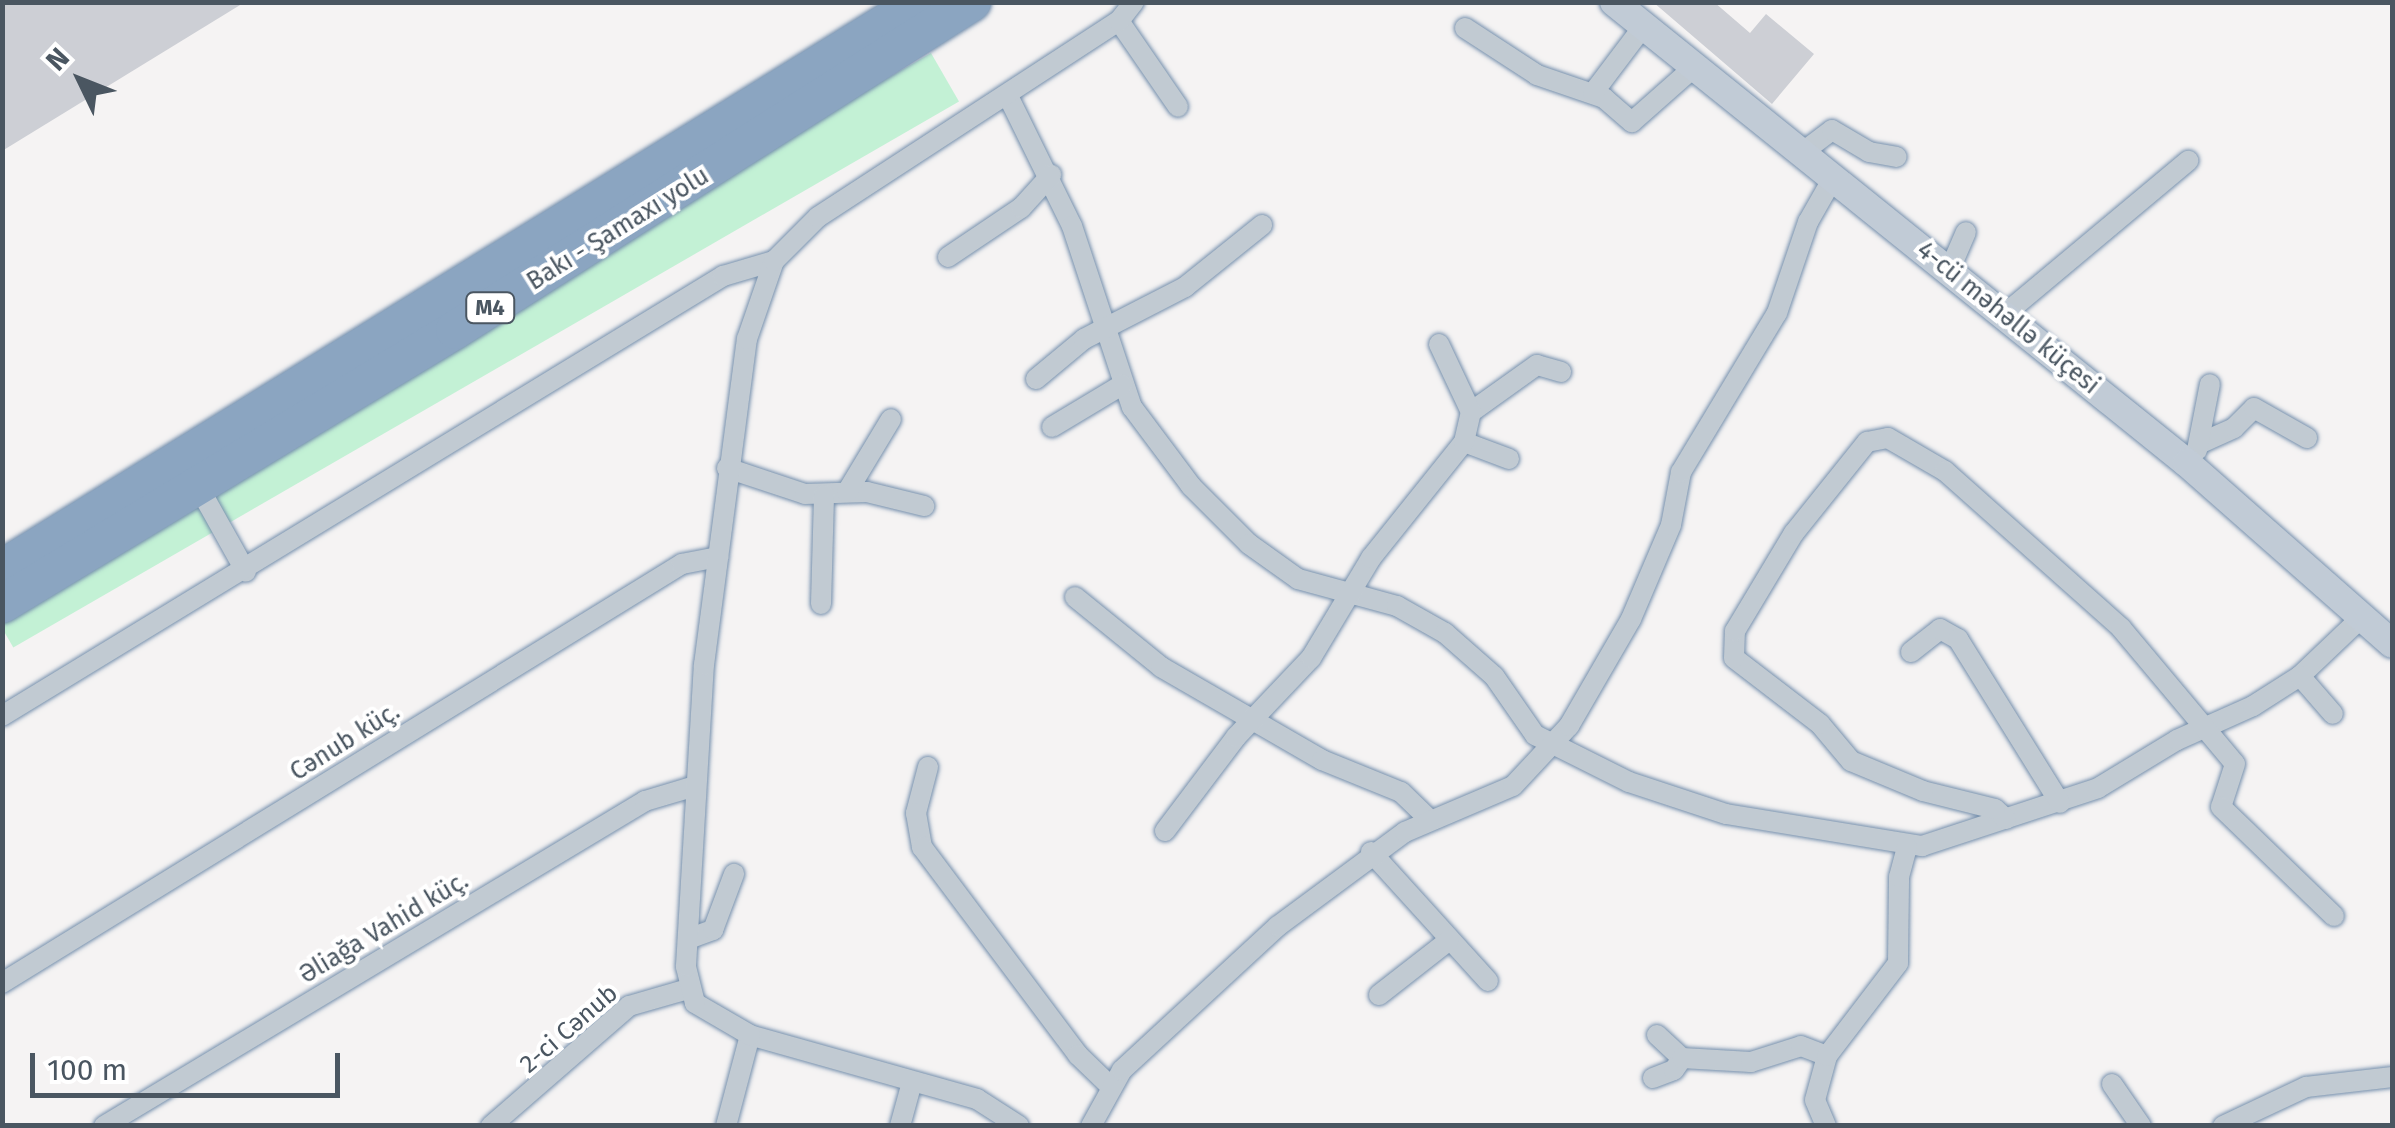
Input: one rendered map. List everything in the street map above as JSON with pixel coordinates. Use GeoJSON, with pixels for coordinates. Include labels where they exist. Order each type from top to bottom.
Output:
{"type":"FeatureCollection","features":[{"type":"Feature","properties":{"kind":"highway","name":"Bakı - Şamaxı yolu"},"geometry":{"type":"LineString","coordinates":[[2,569],[920,2]]}},
{"type":"Feature","properties":{"kind":"highway","name":"Bakı - Şamaxı yolu"},"geometry":{"type":"LineString","coordinates":[[2,604],[198,486],[972,2]]}},
{"type":"Feature","properties":{"kind":"street"},"geometry":{"type":"LineString","coordinates":[[1019,1126],[977,1100],[750,1034],[710,1016],[688,988],[695,786],[718,556],[747,339],[774,261],[818,217],[1008,96],[1119,20],[1134,2]]}},
{"type":"Feature","properties":{"kind":"street","name":"4-cü məhəllə küçesi"},"geometry":{"type":"LineString","coordinates":[[1614,2],[1799,155],[2005,314],[2195,453],[2392,644]]}},
{"type":"Feature","properties":{"kind":"street"},"geometry":{"type":"LineString","coordinates":[[1119,20],[1178,107]]}},
{"type":"Feature","properties":{"kind":"street"},"geometry":{"type":"LineString","coordinates":[[1594,93],[1643,27]]}},
{"type":"Feature","properties":{"kind":"street"},"geometry":{"type":"LineString","coordinates":[[1465,28],[1538,75],[1594,93],[1632,122],[1692,69]]}},
{"type":"Feature","properties":{"kind":"street"},"geometry":{"type":"LineString","coordinates":[[1008,96],[1051,175],[1122,385],[1167,459],[1249,544],[1298,579],[1397,606],[1445,632],[1485,666],[1524,722],[1552,746],[1706,809],[1907,847],[2006,819],[2060,803],[2300,676],[2362,617]]}},
{"type":"Feature","properties":{"kind":"street"},"geometry":{"type":"LineString","coordinates":[[1799,155],[1832,130],[1869,152],[1897,157]]}},
{"type":"Feature","properties":{"kind":"street"},"geometry":{"type":"LineString","coordinates":[[2005,314],[2188,161]]}},
{"type":"Feature","properties":{"kind":"street"},"geometry":{"type":"LineString","coordinates":[[948,257],[1021,208],[1051,175]]}},
{"type":"Feature","properties":{"kind":"street"},"geometry":{"type":"LineString","coordinates":[[1090,1126],[1108,1084],[1278,926],[1372,852],[1429,820],[1513,786],[1552,746],[1590,696],[1631,618],[1672,525],[1678,480],[1777,313],[1808,222],[1832,180]]}},
{"type":"Feature","properties":{"kind":"street"},"geometry":{"type":"LineString","coordinates":[[1036,379],[1105,328],[1185,287],[1262,224]]}},
{"type":"Feature","properties":{"kind":"street"},"geometry":{"type":"LineString","coordinates":[[1950,270],[1966,232]]}},
{"type":"Feature","properties":{"kind":"street"},"geometry":{"type":"LineString","coordinates":[[2,716],[246,572],[723,276],[774,261]]}},
{"type":"Feature","properties":{"kind":"street"},"geometry":{"type":"LineString","coordinates":[[1165,832],[1251,720],[1311,658],[1382,542],[1464,442],[1470,412],[1439,344]]}},
{"type":"Feature","properties":{"kind":"street"},"geometry":{"type":"LineString","coordinates":[[1470,412],[1537,365],[1561,372]]}},
{"type":"Feature","properties":{"kind":"street"},"geometry":{"type":"LineString","coordinates":[[2195,453],[2210,384]]}},
{"type":"Feature","properties":{"kind":"street"},"geometry":{"type":"LineString","coordinates":[[1052,427],[1122,385]]}},
{"type":"Feature","properties":{"kind":"street"},"geometry":{"type":"LineString","coordinates":[[2195,453],[2234,428],[2254,408],[2306,438]]}},
{"type":"Feature","properties":{"kind":"street"},"geometry":{"type":"LineString","coordinates":[[847,492],[891,419]]}},
{"type":"Feature","properties":{"kind":"street"},"geometry":{"type":"LineString","coordinates":[[2006,819],[1995,809],[1923,791],[1851,761],[1820,724],[1734,658],[1735,631],[1794,533],[1867,442],[1888,438],[1945,470],[2121,628],[2235,764],[2221,808],[2334,916]]}},
{"type":"Feature","properties":{"kind":"street"},"geometry":{"type":"LineString","coordinates":[[1464,442],[1510,459]]}},
{"type":"Feature","properties":{"kind":"street"},"geometry":{"type":"LineString","coordinates":[[728,468],[824,495],[847,492],[924,506]]}},
{"type":"Feature","properties":{"kind":"street"},"geometry":{"type":"LineString","coordinates":[[198,486],[246,572]]}},
{"type":"Feature","properties":{"kind":"street"},"geometry":{"type":"LineString","coordinates":[[821,604],[824,495]]}},
{"type":"Feature","properties":{"kind":"street","name":"Cənub küç."},"geometry":{"type":"LineString","coordinates":[[2,984],[682,564],[718,556]]}},
{"type":"Feature","properties":{"kind":"street"},"geometry":{"type":"LineString","coordinates":[[1075,597],[1141,654],[1322,760],[1401,792],[1429,820]]}},
{"type":"Feature","properties":{"kind":"street"},"geometry":{"type":"LineString","coordinates":[[1912,652],[1940,629],[1958,639],[2060,803]]}},
{"type":"Feature","properties":{"kind":"street"},"geometry":{"type":"LineString","coordinates":[[2300,676],[2333,714]]}},
{"type":"Feature","properties":{"kind":"street"},"geometry":{"type":"LineString","coordinates":[[928,767],[916,813],[922,847],[1078,1055],[1108,1084]]}},
{"type":"Feature","properties":{"kind":"street","name":"Əliağa Vahid küç."},"geometry":{"type":"LineString","coordinates":[[104,1126],[645,801],[695,786]]}},
{"type":"Feature","properties":{"kind":"street"},"geometry":{"type":"LineString","coordinates":[[1826,1126],[1815,1100],[1827,1056],[1898,963],[1899,878],[1907,847]]}},
{"type":"Feature","properties":{"kind":"street"},"geometry":{"type":"LineString","coordinates":[[1372,852],[1448,941],[1488,980]]}},
{"type":"Feature","properties":{"kind":"street"},"geometry":{"type":"LineString","coordinates":[[688,939],[713,930],[734,874]]}},
{"type":"Feature","properties":{"kind":"street"},"geometry":{"type":"LineString","coordinates":[[1380,995],[1448,941]]}},
{"type":"Feature","properties":{"kind":"street","name":"2-ci Cənub"},"geometry":{"type":"LineString","coordinates":[[491,1126],[629,1006],[688,988]]}},
{"type":"Feature","properties":{"kind":"street"},"geometry":{"type":"LineString","coordinates":[[726,1126],[750,1034]]}},
{"type":"Feature","properties":{"kind":"street"},"geometry":{"type":"LineString","coordinates":[[1657,1035],[1682,1058],[1750,1062],[1801,1046],[1827,1056]]}},
{"type":"Feature","properties":{"kind":"street"},"geometry":{"type":"LineString","coordinates":[[1653,1078],[1674,1070],[1682,1058]]}},
{"type":"Feature","properties":{"kind":"street"},"geometry":{"type":"LineString","coordinates":[[2223,1126],[2306,1087],[2392,1077]]}},
{"type":"Feature","properties":{"kind":"street"},"geometry":{"type":"LineString","coordinates":[[900,1126],[912,1082]]}},
{"type":"Feature","properties":{"kind":"street"},"geometry":{"type":"LineString","coordinates":[[2112,1084],[2141,1126]]}},
{"type":"Feature","properties":{"kind":"green space"},"geometry":{"type":"Polygon","coordinates":[[[931,53],[959,101],[13,647],[2,628],[2,589],[931,53]]]}},
{"type":"Feature","properties":{"kind":"building"},"geometry":{"type":"Polygon","coordinates":[[[2,2],[245,2],[2,151],[2,2]]]}},
{"type":"Feature","properties":{"kind":"building"},"geometry":{"type":"Polygon","coordinates":[[[1653,2],[1714,2],[1750,33],[1766,14],[1814,54],[1772,104],[1653,2]]]}}]}
